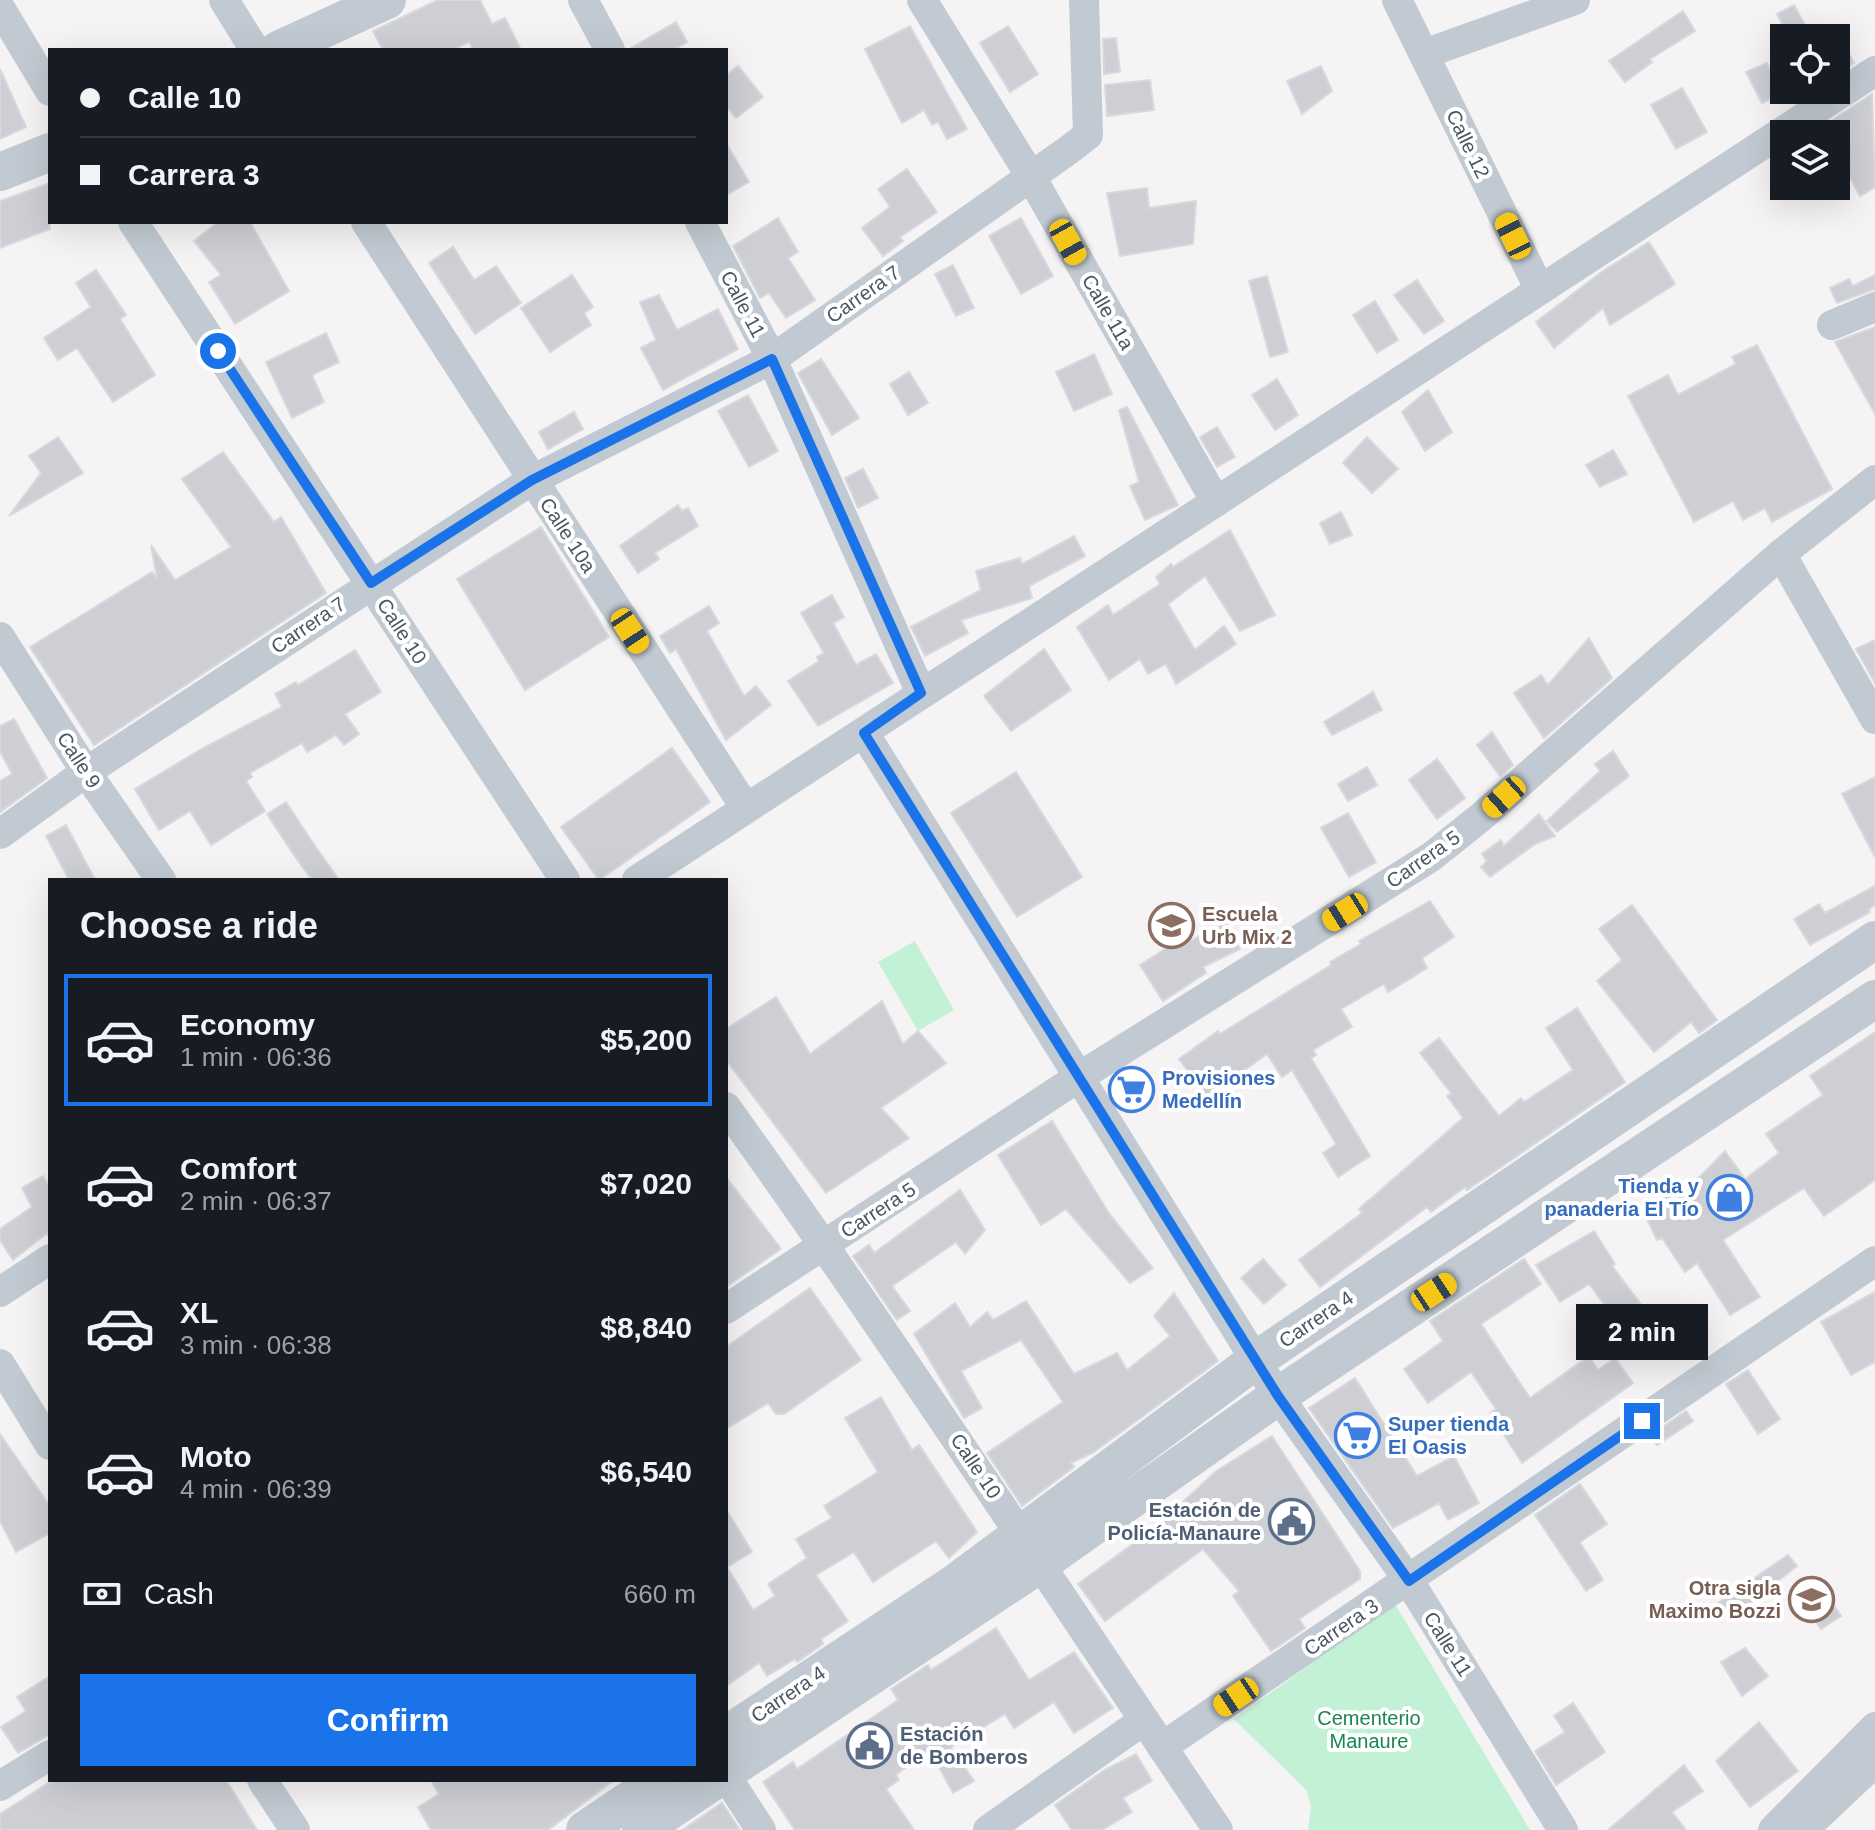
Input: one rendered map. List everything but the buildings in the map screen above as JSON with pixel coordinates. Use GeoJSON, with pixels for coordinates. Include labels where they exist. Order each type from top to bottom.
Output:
{"type":"FeatureCollection","features":[{"type":"Feature","properties":{"kind":"street"},"geometry":{"type":"LineString","coordinates":[[224,0],[254,48]]}},
{"type":"Feature","properties":{"kind":"street"},"geometry":{"type":"LineString","coordinates":[[282,48],[387,0]]}},
{"type":"Feature","properties":{"kind":"street"},"geometry":{"type":"LineString","coordinates":[[583,0],[609,48]]}},
{"type":"Feature","properties":{"kind":"street","name":"Calle 11a"},"geometry":{"type":"LineString","coordinates":[[922,0],[1030,175],[1216,502]]}},
{"type":"Feature","properties":{"kind":"street","name":"Carrera 7"},"geometry":{"type":"LineString","coordinates":[[0,834],[86,772],[532,480],[772,359],[1088,135],[1084,0]]}},
{"type":"Feature","properties":{"kind":"street","name":"Calle 12"},"geometry":{"type":"LineString","coordinates":[[1397,0],[1539,288]]}},
{"type":"Feature","properties":{"kind":"street"},"geometry":{"type":"LineString","coordinates":[[1424,54],[1575,0]]}},
{"type":"Feature","properties":{"kind":"street"},"geometry":{"type":"LineString","coordinates":[[0,8],[48,88]]}},
{"type":"Feature","properties":{"kind":"street"},"geometry":{"type":"LineString","coordinates":[[640,878],[1875,71]]}},
{"type":"Feature","properties":{"kind":"street"},"geometry":{"type":"LineString","coordinates":[[0,172],[48,153]]}},
{"type":"Feature","properties":{"kind":"street","name":"Calle 10"},"geometry":{"type":"LineString","coordinates":[[134,224],[564,878]]}},
{"type":"Feature","properties":{"kind":"street","name":"Calle 10a"},"geometry":{"type":"LineString","coordinates":[[367,224],[745,807]]}},
{"type":"Feature","properties":{"kind":"street","name":"Calle 11"},"geometry":{"type":"LineString","coordinates":[[701,224],[772,359],[921,693]]}},
{"type":"Feature","properties":{"kind":"street"},"geometry":{"type":"LineString","coordinates":[[1832,325],[1875,307]]}},
{"type":"Feature","properties":{"kind":"street","name":"Carrera 5"},"geometry":{"type":"LineString","coordinates":[[728,1308],[1079,1077],[1431,857],[1481,817],[1781,554],[1875,480]]}},
{"type":"Feature","properties":{"kind":"street"},"geometry":{"type":"LineString","coordinates":[[1781,554],[1875,719]]}},
{"type":"Feature","properties":{"kind":"street","name":"Calle 9"},"geometry":{"type":"LineString","coordinates":[[0,637],[86,772],[160,878]]}},
{"type":"Feature","properties":{"kind":"street","name":"Calle 11"},"geometry":{"type":"LineString","coordinates":[[864,733],[1278,1396],[1409,1581],[1563,1830]]}},
{"type":"Feature","properties":{"kind":"street","name":"Carrera 4"},"geometry":{"type":"LineString","coordinates":[[728,1773],[1031,1549],[1256,1360],[1875,940]]}},
{"type":"Feature","properties":{"kind":"street","name":"Carrera 4"},"geometry":{"type":"LineString","coordinates":[[728,1734],[1278,1396],[1875,999]]}},
{"type":"Feature","properties":{"kind":"street","name":"Calle 10"},"geometry":{"type":"LineString","coordinates":[[728,1110],[825,1245],[1218,1830]]}},
{"type":"Feature","properties":{"kind":"street"},"geometry":{"type":"LineString","coordinates":[[0,1292],[48,1260]]}},
{"type":"Feature","properties":{"kind":"street","name":"Carrera 3"},"geometry":{"type":"LineString","coordinates":[[1162,1747],[1875,1261]]}},
{"type":"Feature","properties":{"kind":"street"},"geometry":{"type":"LineString","coordinates":[[0,1364],[48,1442]]}},
{"type":"Feature","properties":{"kind":"street"},"geometry":{"type":"LineString","coordinates":[[988,1830],[1144,1720]]}},
{"type":"Feature","properties":{"kind":"street"},"geometry":{"type":"LineString","coordinates":[[1773,1830],[1875,1727]]}},
{"type":"Feature","properties":{"kind":"street"},"geometry":{"type":"LineString","coordinates":[[0,1786],[48,1756]]}},
{"type":"Feature","properties":{"kind":"street"},"geometry":{"type":"LineString","coordinates":[[1803,1830],[1875,1762]]}},
{"type":"Feature","properties":{"kind":"street"},"geometry":{"type":"LineString","coordinates":[[728,1777],[761,1830]]}},
{"type":"Feature","properties":{"kind":"street"},"geometry":{"type":"LineString","coordinates":[[263,1782],[295,1830]]}},
{"type":"Feature","properties":{"kind":"street"},"geometry":{"type":"LineString","coordinates":[[585,1830],[656,1782]]}},
{"type":"Feature","properties":{"kind":"street"},"geometry":{"type":"LineString","coordinates":[[641,1830],[712,1782]]}},
{"type":"Feature","properties":{"kind":"green space"},"geometry":{"type":"Polygon","coordinates":[[[915,941],[954,1010],[918,1031],[878,962],[915,941]]]}},
{"type":"Feature","properties":{"kind":"green space","name":"Cementerio Manaure"},"geometry":{"type":"Polygon","coordinates":[[[1395,1604],[1530,1830],[1308,1830],[1311,1808],[1307,1791],[1234,1719],[1395,1604]]]}},
{"type":"Feature","properties":{"kind":"place","name":"Escuela Urb Mix 2"},"geometry":{"type":"Point","coordinates":[1171,925]}},
{"type":"Feature","properties":{"kind":"place","name":"Provisiones Medellín"},"geometry":{"type":"Point","coordinates":[1131,1089]}},
{"type":"Feature","properties":{"kind":"place","name":"Tienda y panaderia El Tío"},"geometry":{"type":"Point","coordinates":[1730,1198]}},
{"type":"Feature","properties":{"kind":"place","name":"Super tienda El Oasis"},"geometry":{"type":"Point","coordinates":[1357,1435]}},
{"type":"Feature","properties":{"kind":"place","name":"Estación de Policía-Manaure"},"geometry":{"type":"Point","coordinates":[1292,1522]}},
{"type":"Feature","properties":{"kind":"place","name":"Otra sigla Maximo Bozzi"},"geometry":{"type":"Point","coordinates":[1812,1600]}},
{"type":"Feature","properties":{"kind":"place","name":"Estación de Bomberos"},"geometry":{"type":"Point","coordinates":[869,1746]}},
{"type":"Feature","properties":{"kind":"route"},"geometry":{"type":"LineString","coordinates":[[218,351],[371,583],[532,480],[772,359],[921,693],[864,733],[1278,1396],[1409,1581],[1642,1421]]}}]}
